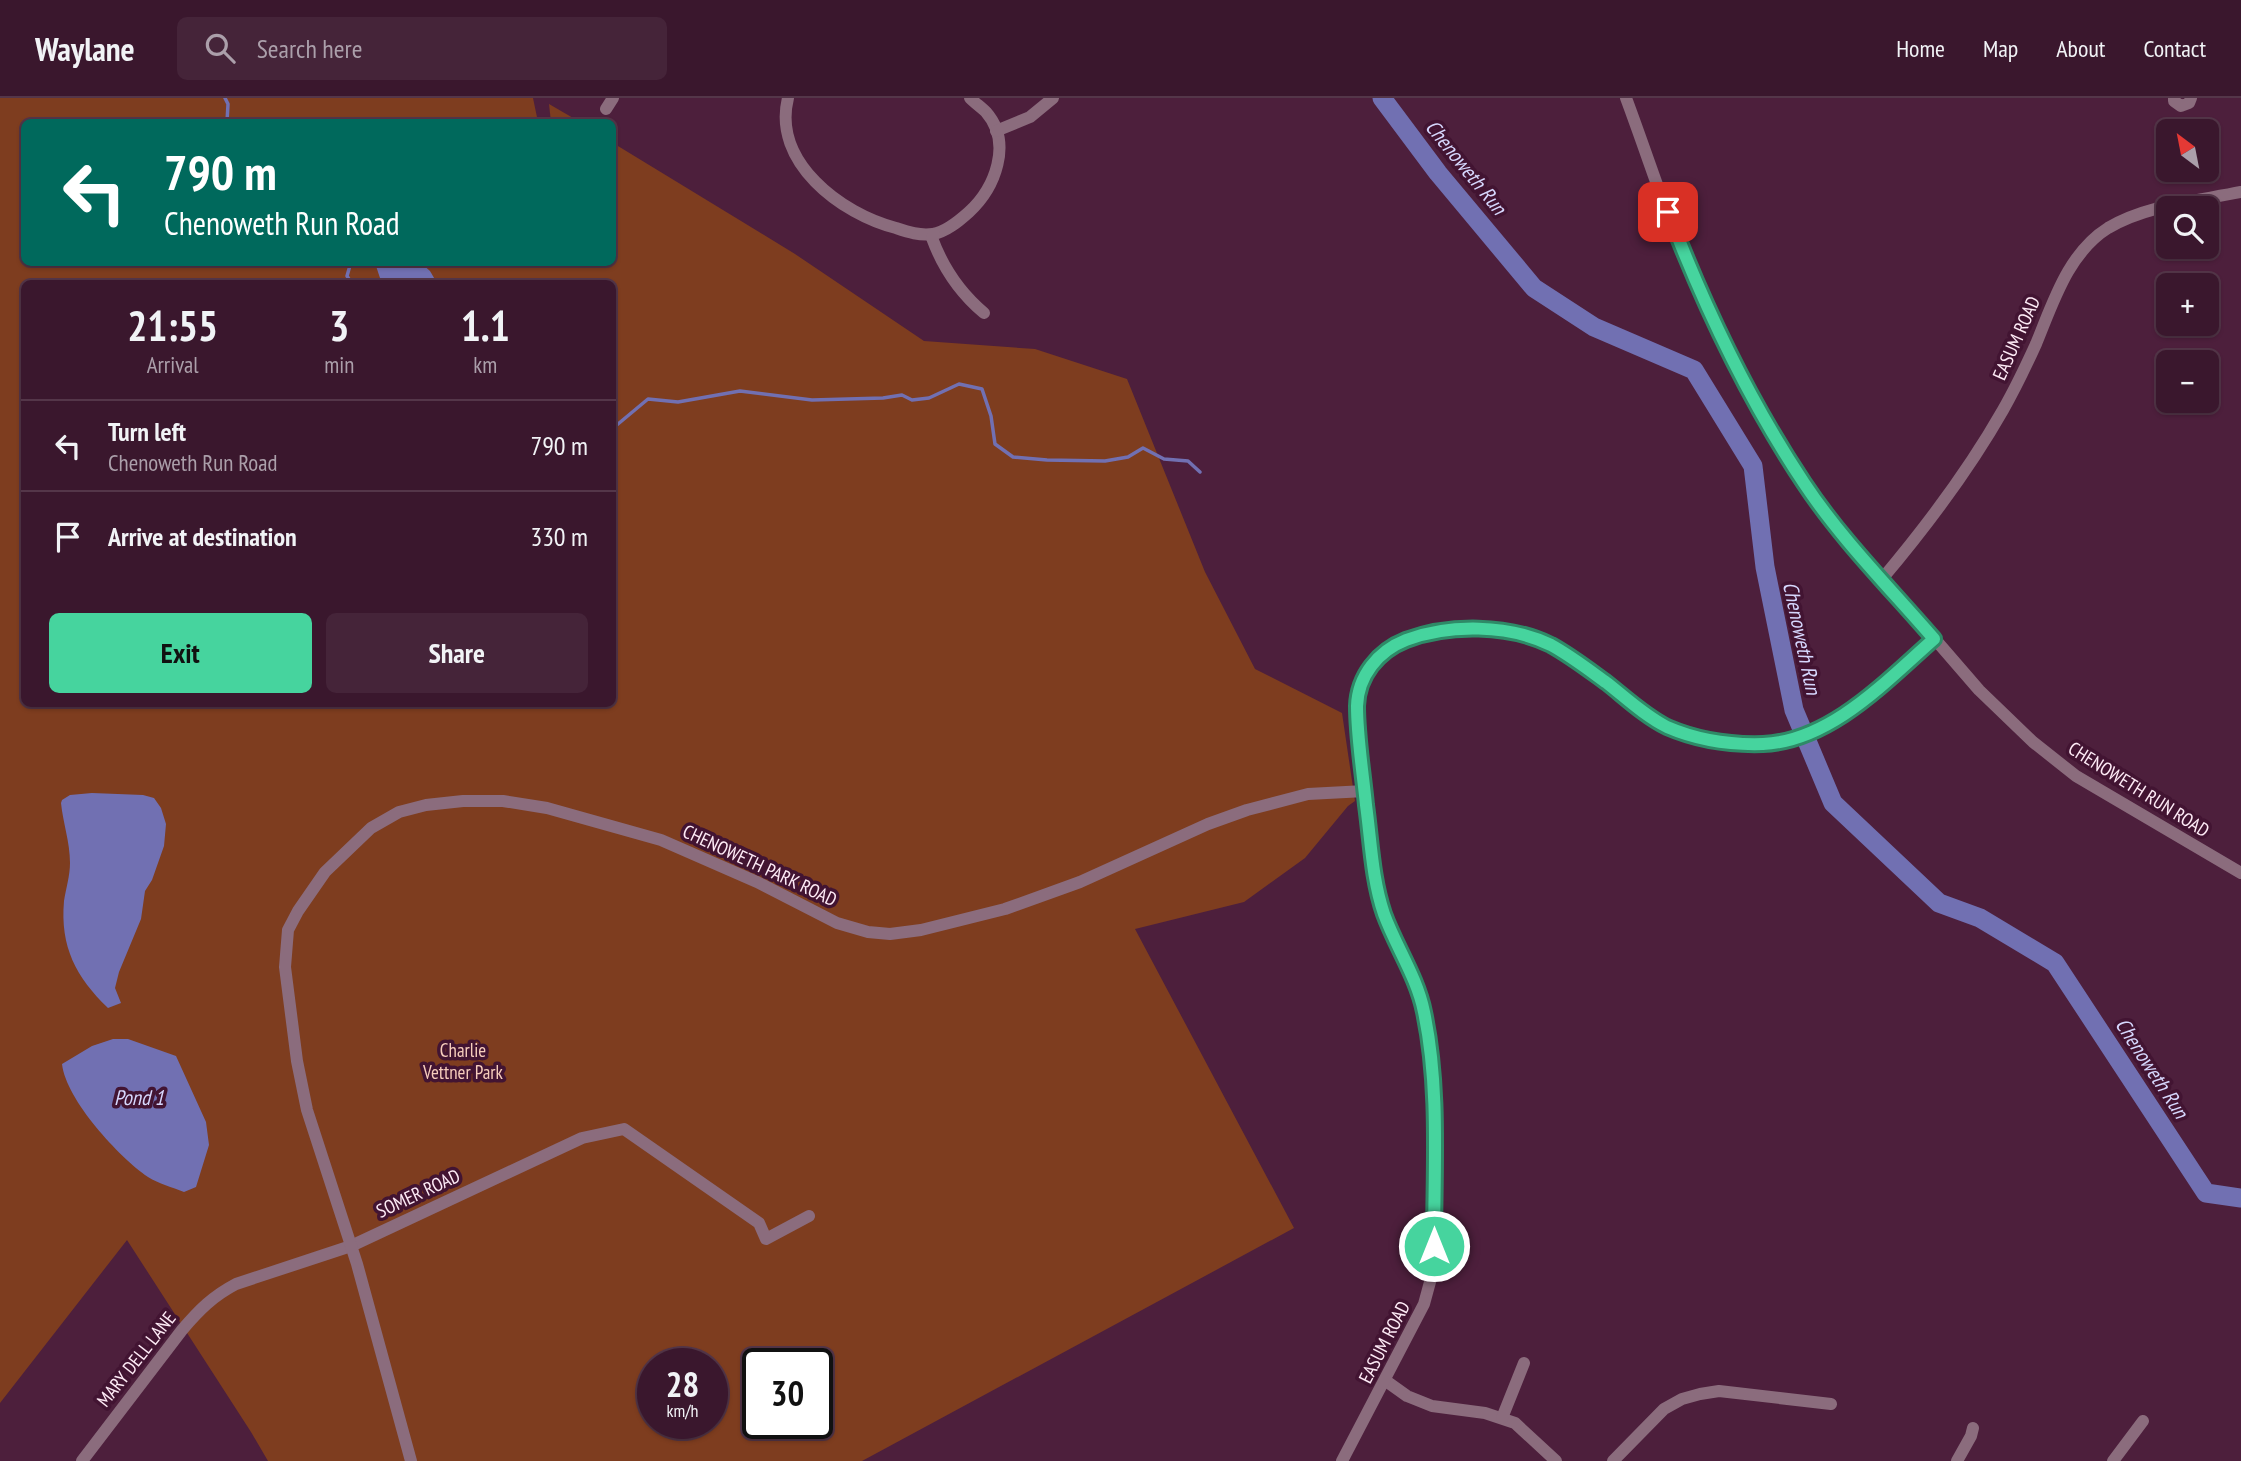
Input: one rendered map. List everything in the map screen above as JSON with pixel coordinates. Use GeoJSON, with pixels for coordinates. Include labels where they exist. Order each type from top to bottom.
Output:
{"type":"FeatureCollection","features":[{"type":"Feature","properties":{"kind":"street"},"geometry":{"type":"LineString","coordinates":[[788,98],[785,118],[790,142],[813,179],[826,192],[859,216],[879,224],[915,233],[934,234],[964,218],[987,192],[997,170],[999,145],[996,131],[987,113],[970,98]]}},
{"type":"Feature","properties":{"kind":"street"},"geometry":{"type":"LineString","coordinates":[[996,131],[1030,117],[1053,98]]}},
{"type":"Feature","properties":{"kind":"street","name":"CHENOWETH RUN ROAD"},"geometry":{"type":"LineString","coordinates":[[1626,98],[1692,274],[1767,423],[1825,512],[1934,639],[2004,716],[2033,742],[2076,776],[2241,873]]}},
{"type":"Feature","properties":{"kind":"street"},"geometry":{"type":"LineString","coordinates":[[2174,98],[2174,102],[2182,106],[2189,103],[2191,98]]}},
{"type":"Feature","properties":{"kind":"street","name":"EASUM ROAD"},"geometry":{"type":"LineString","coordinates":[[1882,579],[1925,525],[1980,447],[2026,366],[2060,286],[2088,246],[2109,228],[2130,218],[2153,210],[2241,192]]}},
{"type":"Feature","properties":{"kind":"street"},"geometry":{"type":"LineString","coordinates":[[934,234],[932,238],[947,272],[970,302],[984,313]]}},
{"type":"Feature","properties":{"kind":"street","name":"EASUM ROAD"},"geometry":{"type":"LineString","coordinates":[[1342,1461],[1424,1304],[1433,1271],[1432,1069],[1424,1013],[1413,979],[1384,914],[1376,885],[1357,704],[1367,672],[1377,659],[1392,647],[1420,636],[1445,631],[1498,630],[1538,639],[1571,657],[1647,715],[1682,733],[1707,740],[1763,744],[1794,739],[1813,732],[1849,711],[1934,639]]}},
{"type":"Feature","properties":{"kind":"street","name":"CHENOWETH PARK ROAD"},"geometry":{"type":"LineString","coordinates":[[411,1461],[351,1246],[313,1131],[299,1076],[289,1011],[286,951],[288,930],[325,872],[371,828],[399,812],[426,805],[503,801],[547,808],[661,841],[757,882],[837,923],[868,932],[890,934],[922,930],[993,912],[1068,887],[1208,824],[1247,810],[1308,794],[1365,790]]}},
{"type":"Feature","properties":{"kind":"street","name":"SOMER ROAD"},"geometry":{"type":"LineString","coordinates":[[227,1289],[351,1246],[582,1138],[624,1129],[759,1223],[766,1239],[809,1216]]}},
{"type":"Feature","properties":{"kind":"street","name":"MARY DELL LANE"},"geometry":{"type":"LineString","coordinates":[[82,1461],[199,1309],[227,1289]]}},
{"type":"Feature","properties":{"kind":"street"},"geometry":{"type":"LineString","coordinates":[[1502,1418],[1524,1363]]}},
{"type":"Feature","properties":{"kind":"street"},"geometry":{"type":"LineString","coordinates":[[1386,1381],[1432,1406],[1485,1413],[1514,1423],[1556,1461]]}},
{"type":"Feature","properties":{"kind":"street"},"geometry":{"type":"LineString","coordinates":[[1613,1461],[1664,1409],[1682,1399],[1700,1394],[1719,1391],[1831,1404]]}},
{"type":"Feature","properties":{"kind":"street"},"geometry":{"type":"LineString","coordinates":[[2113,1461],[2143,1421]]}},
{"type":"Feature","properties":{"kind":"street"},"geometry":{"type":"LineString","coordinates":[[1957,1461],[1972,1436],[1973,1428]]}},
{"type":"Feature","properties":{"kind":"green space","name":"Charlie Vettner Park"},"geometry":{"type":"Polygon","coordinates":[[[0,98],[533,98],[537,119],[21,119],[21,266],[616,266],[616,145],[795,254],[924,341],[1035,349],[1127,379],[1205,572],[1255,669],[1342,713],[1355,801],[1305,858],[1244,902],[1135,929],[1294,1228],[862,1461],[268,1461],[127,1240],[0,1403],[0,98]]]}},
{"type":"Feature","properties":{"kind":"green space"},"geometry":{"type":"Polygon","coordinates":[[[549,104],[575,119],[551,119],[549,104]]]}},
{"type":"Feature","properties":{"kind":"water"},"geometry":{"type":"Polygon","coordinates":[[[376,266],[424,266],[435,280],[383,280],[376,266]]]}},
{"type":"Feature","properties":{"kind":"water"},"geometry":{"type":"Polygon","coordinates":[[[70,795],[143,795],[154,798],[161,808],[166,824],[164,846],[152,880],[145,891],[141,919],[119,972],[115,988],[121,1003],[108,1008],[87,985],[72,960],[63,918],[70,863],[61,803],[70,795]]]}},
{"type":"Feature","properties":{"kind":"water","name":"Pond 1"},"geometry":{"type":"Polygon","coordinates":[[[113,1039],[128,1039],[176,1056],[206,1122],[209,1145],[196,1187],[184,1192],[161,1184],[136,1168],[109,1142],[73,1094],[62,1064],[92,1046],[113,1039]]]}},
{"type":"Feature","properties":{"kind":"waterway"},"geometry":{"type":"LineString","coordinates":[[225,98],[228,104],[227,119]]}},
{"type":"Feature","properties":{"kind":"waterway","name":"Chenoweth Run"},"geometry":{"type":"LineString","coordinates":[[1382,98],[1438,173],[1534,288],[1594,327],[1694,370],[1753,466],[1765,567],[1794,710],[1833,803],[1939,903],[1980,918],[2055,963],[2206,1193],[2241,1198]]}},
{"type":"Feature","properties":{"kind":"waterway"},"geometry":{"type":"LineString","coordinates":[[350,266],[347,276],[350,280]]}},
{"type":"Feature","properties":{"kind":"waterway"},"geometry":{"type":"LineString","coordinates":[[616,426],[648,399],[678,402],[740,391],[812,400],[902,395],[912,400],[929,398],[959,384],[982,389],[991,416],[995,444],[1013,457],[1105,461],[1128,457],[1143,448],[1164,459],[1188,461],[1200,472]]}},
{"type":"Feature","properties":{"kind":"route"},"geometry":{"type":"LineString","coordinates":[[1434,1246],[1434,1110],[1427,1031],[1421,999],[1384,914],[1376,885],[1358,719],[1357,704],[1363,681],[1377,659],[1402,641],[1445,631],[1498,630],[1525,635],[1551,645],[1571,657],[1663,725],[1707,740],[1763,744],[1794,739],[1827,725],[1849,711],[1934,639],[1825,512],[1804,483],[1767,423],[1727,346],[1692,274],[1668,212]]}}]}
